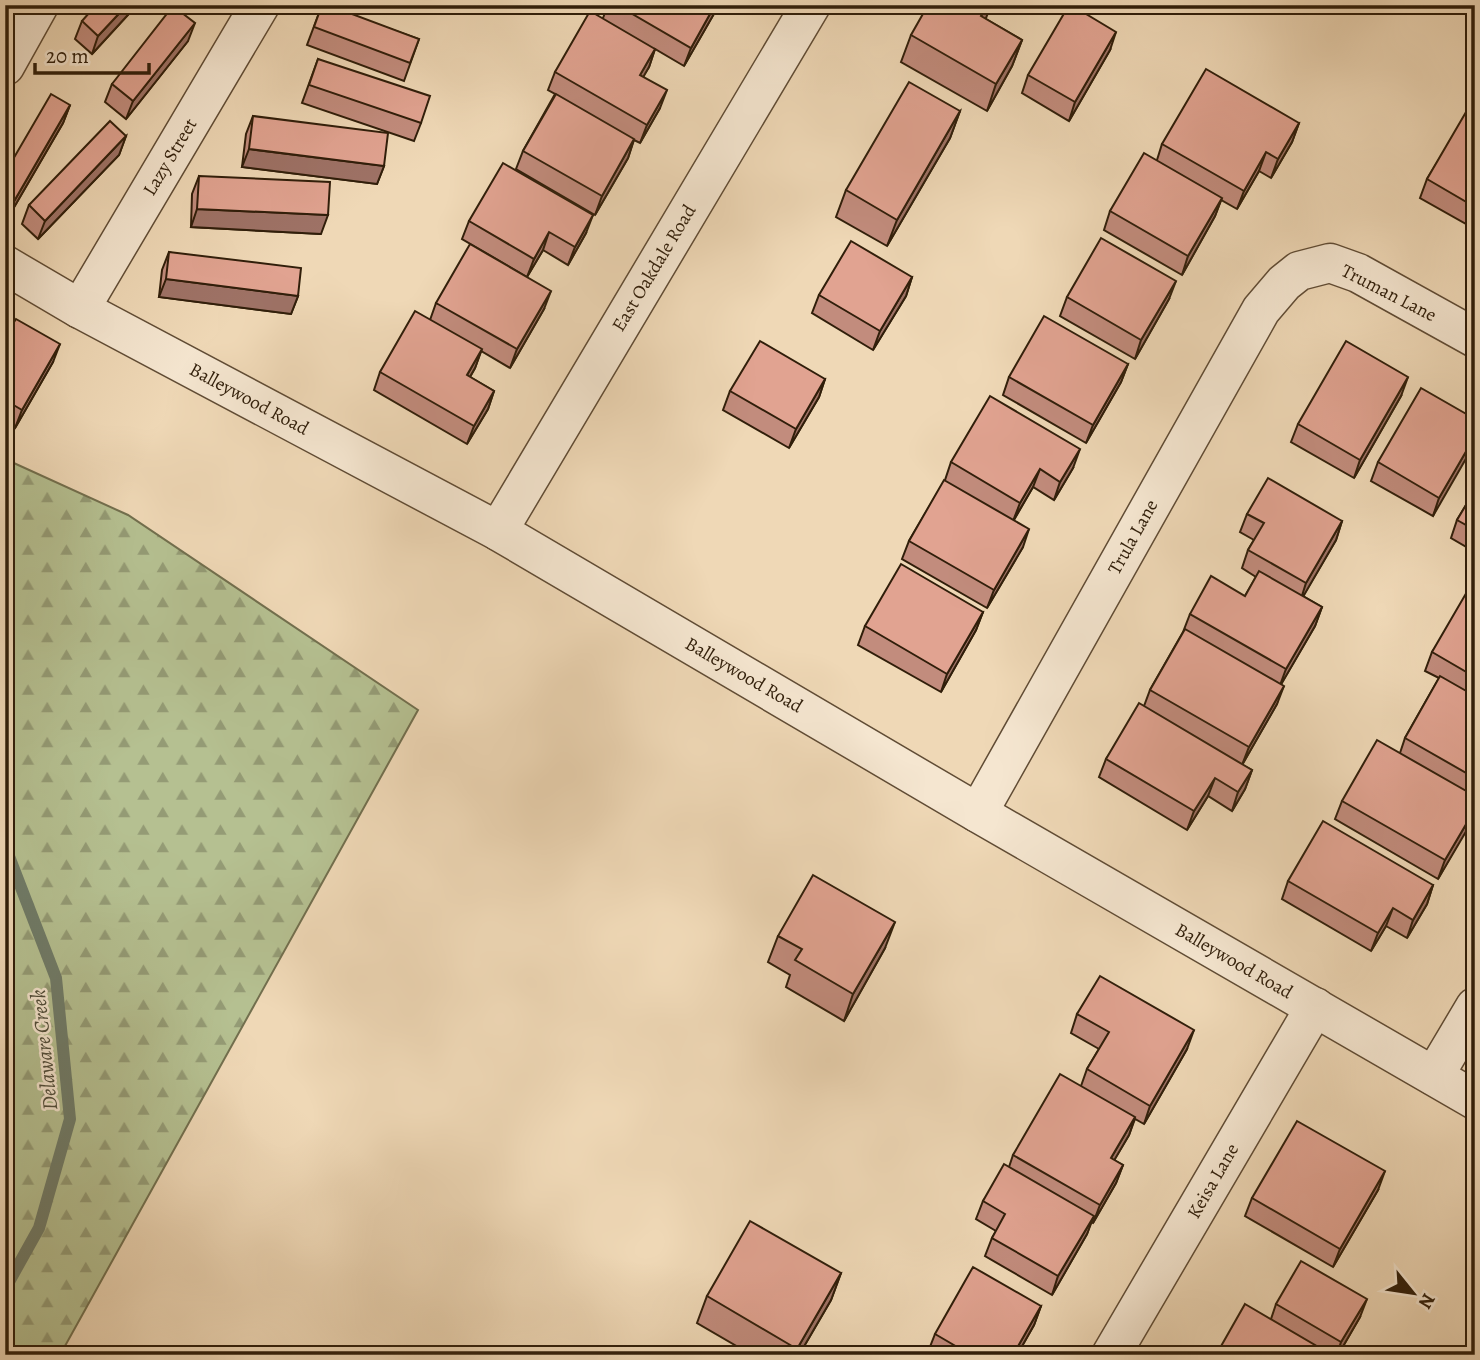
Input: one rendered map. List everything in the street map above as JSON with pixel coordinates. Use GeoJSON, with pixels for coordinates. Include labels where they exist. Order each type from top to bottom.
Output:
{"type":"FeatureCollection","features":[{"type":"Feature","properties":{"kind":"street"},"geometry":{"type":"LineString","coordinates":[[5,66],[39,5]]}},
{"type":"Feature","properties":{"kind":"street","name":"Lazy Street"},"geometry":{"type":"LineString","coordinates":[[80,310],[260,5]]}},
{"type":"Feature","properties":{"kind":"street","name":"East Oakdale Road"},"geometry":{"type":"LineString","coordinates":[[498,531],[811,5]]}},
{"type":"Feature","properties":{"kind":"street","name":"Truman Lane"},"geometry":{"type":"LineString","coordinates":[[1300,271],[1330,263],[1357,273],[1475,338]]}},
{"type":"Feature","properties":{"kind":"street","name":"Balleywood Road"},"geometry":{"type":"LineString","coordinates":[[5,265],[80,310],[498,531],[978,813],[1475,1100]]}},
{"type":"Feature","properties":{"kind":"street","name":"Trula Lane"},"geometry":{"type":"LineString","coordinates":[[978,813],[1262,310],[1284,282],[1300,271]]}},
{"type":"Feature","properties":{"kind":"street","name":"Keisa Lane"},"geometry":{"type":"LineString","coordinates":[[1111,1355],[1315,1007]]}},
{"type":"Feature","properties":{"kind":"street"},"geometry":{"type":"LineString","coordinates":[[1434,1076],[1475,1007]]}},
{"type":"Feature","properties":{"kind":"green space"},"geometry":{"type":"Polygon","coordinates":[[[5,459],[128,515],[418,710],[60,1355],[5,1355],[5,459]]]}},
{"type":"Feature","properties":{"kind":"building"},"geometry":{"type":"Polygon","coordinates":[[[96,5],[127,5],[98,36],[82,21],[96,5]]]}},
{"type":"Feature","properties":{"kind":"building"},"geometry":{"type":"Polygon","coordinates":[[[322,5],[419,39],[410,63],[314,27],[322,5]]]}},
{"type":"Feature","properties":{"kind":"building"},"geometry":{"type":"Polygon","coordinates":[[[617,5],[715,5],[691,48],[617,5]]]}},
{"type":"Feature","properties":{"kind":"building"},"geometry":{"type":"Polygon","coordinates":[[[928,5],[988,5],[981,16],[1022,40],[996,84],[911,35],[928,5]]]}},
{"type":"Feature","properties":{"kind":"building"},"geometry":{"type":"Polygon","coordinates":[[[1069,5],[1116,32],[1075,102],[1028,75],[1069,5]]]}},
{"type":"Feature","properties":{"kind":"building"},"geometry":{"type":"Polygon","coordinates":[[[173,6],[195,23],[133,101],[112,84],[173,6]]]}},
{"type":"Feature","properties":{"kind":"building"},"geometry":{"type":"Polygon","coordinates":[[[590,11],[655,49],[640,75],[667,90],[647,125],[555,72],[590,11]]]}},
{"type":"Feature","properties":{"kind":"building"},"geometry":{"type":"Polygon","coordinates":[[[318,59],[430,96],[421,123],[309,85],[318,59]]]}},
{"type":"Feature","properties":{"kind":"building"},"geometry":{"type":"Polygon","coordinates":[[[1206,69],[1299,123],[1278,159],[1266,152],[1244,191],[1162,144],[1206,69]]]}},
{"type":"Feature","properties":{"kind":"building"},"geometry":{"type":"Polygon","coordinates":[[[909,82],[960,111],[897,220],[846,190],[909,82]]]}},
{"type":"Feature","properties":{"kind":"building"},"geometry":{"type":"Polygon","coordinates":[[[51,94],[70,105],[13,203],[5,198],[5,173],[51,94]]]}},
{"type":"Feature","properties":{"kind":"building"},"geometry":{"type":"Polygon","coordinates":[[[556,94],[634,139],[602,196],[523,151],[556,94]]]}},
{"type":"Feature","properties":{"kind":"building"},"geometry":{"type":"Polygon","coordinates":[[[1473,100],[1475,101],[1475,207],[1427,179],[1473,100]]]}},
{"type":"Feature","properties":{"kind":"building"},"geometry":{"type":"Polygon","coordinates":[[[253,116],[388,133],[384,166],[249,149],[253,116]]]}},
{"type":"Feature","properties":{"kind":"building"},"geometry":{"type":"Polygon","coordinates":[[[110,121],[126,136],[45,221],[29,205],[110,121]]]}},
{"type":"Feature","properties":{"kind":"building"},"geometry":{"type":"Polygon","coordinates":[[[1144,153],[1222,198],[1188,256],[1110,211],[1144,153]]]}},
{"type":"Feature","properties":{"kind":"building"},"geometry":{"type":"Polygon","coordinates":[[[503,163],[593,215],[575,247],[549,232],[534,259],[469,221],[503,163]]]}},
{"type":"Feature","properties":{"kind":"building"},"geometry":{"type":"Polygon","coordinates":[[[199,176],[330,182],[328,215],[197,209],[199,176]]]}},
{"type":"Feature","properties":{"kind":"building"},"geometry":{"type":"Polygon","coordinates":[[[1101,238],[1176,281],[1141,340],[1067,297],[1101,238]]]}},
{"type":"Feature","properties":{"kind":"building"},"geometry":{"type":"Polygon","coordinates":[[[851,241],[912,277],[880,331],[819,295],[851,241]]]}},
{"type":"Feature","properties":{"kind":"building"},"geometry":{"type":"Polygon","coordinates":[[[470,244],[551,291],[517,349],[436,303],[470,244]]]}},
{"type":"Feature","properties":{"kind":"building"},"geometry":{"type":"Polygon","coordinates":[[[169,252],[301,268],[298,296],[166,279],[169,252]]]}},
{"type":"Feature","properties":{"kind":"building"},"geometry":{"type":"Polygon","coordinates":[[[415,311],[482,349],[467,375],[494,391],[474,426],[380,372],[415,311]]]}},
{"type":"Feature","properties":{"kind":"building"},"geometry":{"type":"Polygon","coordinates":[[[1044,316],[1128,364],[1093,425],[1009,377],[1044,316]]]}},
{"type":"Feature","properties":{"kind":"building"},"geometry":{"type":"Polygon","coordinates":[[[16,319],[60,344],[22,410],[5,400],[5,336],[16,319]]]}},
{"type":"Feature","properties":{"kind":"building"},"geometry":{"type":"Polygon","coordinates":[[[760,341],[825,379],[796,429],[730,391],[760,341]]]}},
{"type":"Feature","properties":{"kind":"building"},"geometry":{"type":"Polygon","coordinates":[[[1346,341],[1408,377],[1360,460],[1298,424],[1346,341]]]}},
{"type":"Feature","properties":{"kind":"building"},"geometry":{"type":"Polygon","coordinates":[[[1421,388],[1475,419],[1475,436],[1439,498],[1378,462],[1421,388]]]}},
{"type":"Feature","properties":{"kind":"building"},"geometry":{"type":"Polygon","coordinates":[[[990,396],[1080,449],[1060,482],[1040,469],[1020,503],[951,462],[990,396]]]}},
{"type":"Feature","properties":{"kind":"building"},"geometry":{"type":"Polygon","coordinates":[[[1268,478],[1342,521],[1306,583],[1248,550],[1264,523],[1247,514],[1268,478]]]}},
{"type":"Feature","properties":{"kind":"building"},"geometry":{"type":"Polygon","coordinates":[[[944,480],[1029,529],[994,590],[909,541],[944,480]]]}},
{"type":"Feature","properties":{"kind":"building"},"geometry":{"type":"Polygon","coordinates":[[[1475,490],[1475,530],[1457,520],[1475,490]]]}},
{"type":"Feature","properties":{"kind":"building"},"geometry":{"type":"Polygon","coordinates":[[[901,564],[983,612],[947,674],[865,626],[901,564]]]}},
{"type":"Feature","properties":{"kind":"building"},"geometry":{"type":"Polygon","coordinates":[[[1259,571],[1322,607],[1286,669],[1190,614],[1211,576],[1245,596],[1259,571]]]}},
{"type":"Feature","properties":{"kind":"building"},"geometry":{"type":"Polygon","coordinates":[[[1468,590],[1475,594],[1475,677],[1432,652],[1468,590]]]}},
{"type":"Feature","properties":{"kind":"building"},"geometry":{"type":"Polygon","coordinates":[[[1185,629],[1284,686],[1249,747],[1150,690],[1185,629]]]}},
{"type":"Feature","properties":{"kind":"building"},"geometry":{"type":"Polygon","coordinates":[[[1440,676],[1475,696],[1475,778],[1405,738],[1440,676]]]}},
{"type":"Feature","properties":{"kind":"building"},"geometry":{"type":"Polygon","coordinates":[[[1139,703],[1252,770],[1238,792],[1215,778],[1194,811],[1106,759],[1139,703]]]}},
{"type":"Feature","properties":{"kind":"building"},"geometry":{"type":"Polygon","coordinates":[[[1377,740],[1475,796],[1475,809],[1445,860],[1342,801],[1377,740]]]}},
{"type":"Feature","properties":{"kind":"building"},"geometry":{"type":"Polygon","coordinates":[[[1323,821],[1433,885],[1413,920],[1393,908],[1378,933],[1288,881],[1323,821]]]}},
{"type":"Feature","properties":{"kind":"building"},"geometry":{"type":"Polygon","coordinates":[[[813,875],[895,922],[853,994],[795,960],[802,949],[778,936],[813,875]]]}},
{"type":"Feature","properties":{"kind":"building"},"geometry":{"type":"Polygon","coordinates":[[[1100,976],[1194,1030],[1150,1106],[1087,1069],[1109,1032],[1077,1014],[1100,976]]]}},
{"type":"Feature","properties":{"kind":"building"},"geometry":{"type":"Polygon","coordinates":[[[1060,1074],[1135,1117],[1111,1158],[1123,1165],[1100,1205],[1013,1155],[1060,1074]]]}},
{"type":"Feature","properties":{"kind":"building"},"geometry":{"type":"Polygon","coordinates":[[[1297,1121],[1385,1171],[1340,1249],[1252,1198],[1297,1121]]]}},
{"type":"Feature","properties":{"kind":"building"},"geometry":{"type":"Polygon","coordinates":[[[1004,1164],[1094,1216],[1058,1276],[992,1238],[1005,1214],[983,1201],[1004,1164]]]}},
{"type":"Feature","properties":{"kind":"building"},"geometry":{"type":"Polygon","coordinates":[[[750,1221],[841,1273],[797,1349],[707,1296],[750,1221]]]}},
{"type":"Feature","properties":{"kind":"building"},"geometry":{"type":"Polygon","coordinates":[[[1301,1261],[1367,1299],[1341,1342],[1276,1304],[1301,1261]]]}},
{"type":"Feature","properties":{"kind":"building"},"geometry":{"type":"Polygon","coordinates":[[[973,1267],[1041,1306],[1013,1355],[971,1355],[935,1334],[973,1267]]]}},
{"type":"Feature","properties":{"kind":"building"},"geometry":{"type":"Polygon","coordinates":[[[1245,1304],[1332,1355],[1216,1355],[1245,1304]]]}},
{"type":"Feature","properties":{"kind":"waterway","name":"Delaware Creek"},"geometry":{"type":"LineString","coordinates":[[5,846],[56,978],[70,1119],[39,1228],[5,1289]]}}]}
